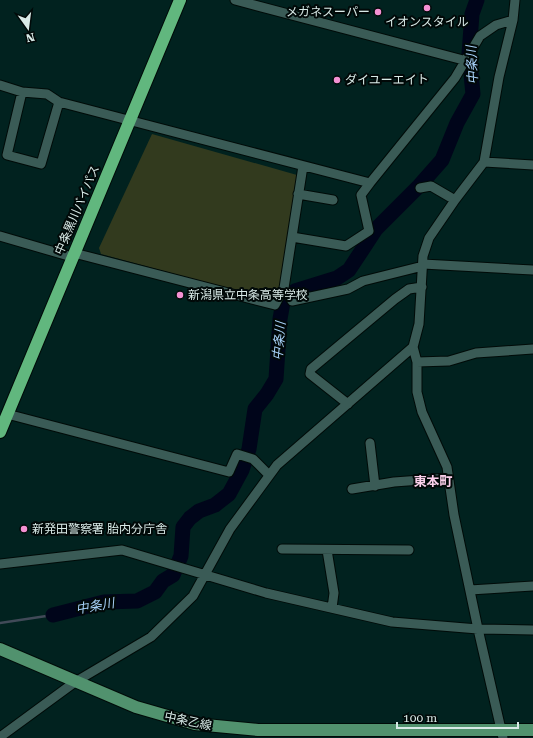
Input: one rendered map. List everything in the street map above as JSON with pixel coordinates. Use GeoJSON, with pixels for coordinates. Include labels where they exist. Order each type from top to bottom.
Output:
{"type":"FeatureCollection","features":[{"type":"Feature","properties":{"kind":"highway","name":"中条黒川バイパス"},"geometry":{"type":"LineString","coordinates":[[0,432],[180,0]]}},
{"type":"Feature","properties":{"kind":"main road","name":"中条乙線"},"geometry":{"type":"LineString","coordinates":[[0,649],[136,707],[166,717],[258,734],[502,734],[533,730]]}},
{"type":"Feature","properties":{"kind":"street"},"geometry":{"type":"LineString","coordinates":[[235,0],[467,61]]}},
{"type":"Feature","properties":{"kind":"street"},"geometry":{"type":"LineString","coordinates":[[502,734],[478,629],[447,467],[422,412],[417,392],[417,362],[413,347],[419,324],[423,256],[429,238],[455,200],[484,162],[499,77],[513,20],[515,0]]}},
{"type":"Feature","properties":{"kind":"street"},"geometry":{"type":"LineString","coordinates":[[292,237],[346,246],[369,231],[361,195],[455,78],[467,61],[480,36],[496,25],[513,20]]}},
{"type":"Feature","properties":{"kind":"street"},"geometry":{"type":"LineString","coordinates":[[0,85],[22,92],[47,94],[59,102],[370,183]]}},
{"type":"Feature","properties":{"kind":"street"},"geometry":{"type":"LineString","coordinates":[[22,92],[7,155],[41,164],[59,102]]}},
{"type":"Feature","properties":{"kind":"street"},"geometry":{"type":"LineString","coordinates":[[484,162],[533,165]]}},
{"type":"Feature","properties":{"kind":"street"},"geometry":{"type":"LineString","coordinates":[[0,236],[274,305],[284,288],[303,166]]}},
{"type":"Feature","properties":{"kind":"street"},"geometry":{"type":"LineString","coordinates":[[420,188],[431,186],[455,200]]}},
{"type":"Feature","properties":{"kind":"street"},"geometry":{"type":"LineString","coordinates":[[298,194],[333,200]]}},
{"type":"Feature","properties":{"kind":"street"},"geometry":{"type":"LineString","coordinates":[[284,288],[292,301],[348,289],[363,281],[423,265],[533,270]]}},
{"type":"Feature","properties":{"kind":"street"},"geometry":{"type":"LineString","coordinates":[[348,404],[310,374],[311,370],[395,299],[409,289],[422,287]]}},
{"type":"Feature","properties":{"kind":"street"},"geometry":{"type":"LineString","coordinates":[[0,737],[76,682],[151,637],[193,596],[230,529],[268,474],[413,347]]}},
{"type":"Feature","properties":{"kind":"street"},"geometry":{"type":"LineString","coordinates":[[417,362],[449,361],[476,353],[533,349]]}},
{"type":"Feature","properties":{"kind":"street"},"geometry":{"type":"LineString","coordinates":[[7,414],[229,472],[237,454],[253,459],[268,474]]}},
{"type":"Feature","properties":{"kind":"street"},"geometry":{"type":"LineString","coordinates":[[370,443],[375,486]]}},
{"type":"Feature","properties":{"kind":"street"},"geometry":{"type":"LineString","coordinates":[[352,489],[394,482],[448,478]]}},
{"type":"Feature","properties":{"kind":"street"},"geometry":{"type":"LineString","coordinates":[[282,549],[409,550]]}},
{"type":"Feature","properties":{"kind":"street"},"geometry":{"type":"LineString","coordinates":[[0,564],[122,550],[266,593],[392,622],[478,629],[533,630]]}},
{"type":"Feature","properties":{"kind":"street"},"geometry":{"type":"LineString","coordinates":[[327,550],[334,593],[332,608]]}},
{"type":"Feature","properties":{"kind":"street"},"geometry":{"type":"LineString","coordinates":[[470,590],[533,586]]}},
{"type":"Feature","properties":{"kind":"green space"},"geometry":{"type":"Polygon","coordinates":[[[152,134],[297,175],[280,287],[273,296],[263,298],[101,254],[99,248],[152,134]]]}},
{"type":"Feature","properties":{"kind":"waterway","name":"中条川"},"geometry":{"type":"LineString","coordinates":[[53,615],[104,602],[137,601],[155,592],[163,581],[173,575],[181,556],[183,527],[190,518],[199,511],[215,505],[229,494],[242,470],[249,449],[255,409],[267,394],[276,379],[280,319],[283,302],[295,291],[337,278],[349,270],[376,229],[419,186],[442,160],[457,123],[473,94],[469,54],[472,14],[477,0]]}},
{"type":"Feature","properties":{"kind":"waterway"},"geometry":{"type":"LineString","coordinates":[[0,623],[53,615]]}},
{"type":"Feature","properties":{"kind":"place","name":"イオンスタイル"},"geometry":{"type":"Point","coordinates":[427,8]}},
{"type":"Feature","properties":{"kind":"place","name":"メガネスーパー"},"geometry":{"type":"Point","coordinates":[378,12]}},
{"type":"Feature","properties":{"kind":"place","name":"ダイユーエイト"},"geometry":{"type":"Point","coordinates":[337,80]}},
{"type":"Feature","properties":{"kind":"place","name":"新潟県立中条高等学校"},"geometry":{"type":"Point","coordinates":[180,295]}},
{"type":"Feature","properties":{"kind":"place","name":"新発田警察署 胎内分庁舎"},"geometry":{"type":"Point","coordinates":[24,529]}},
{"type":"Feature","properties":{"kind":"district","name":"東本町"},"geometry":{"type":"Point","coordinates":[433,481]}}]}
